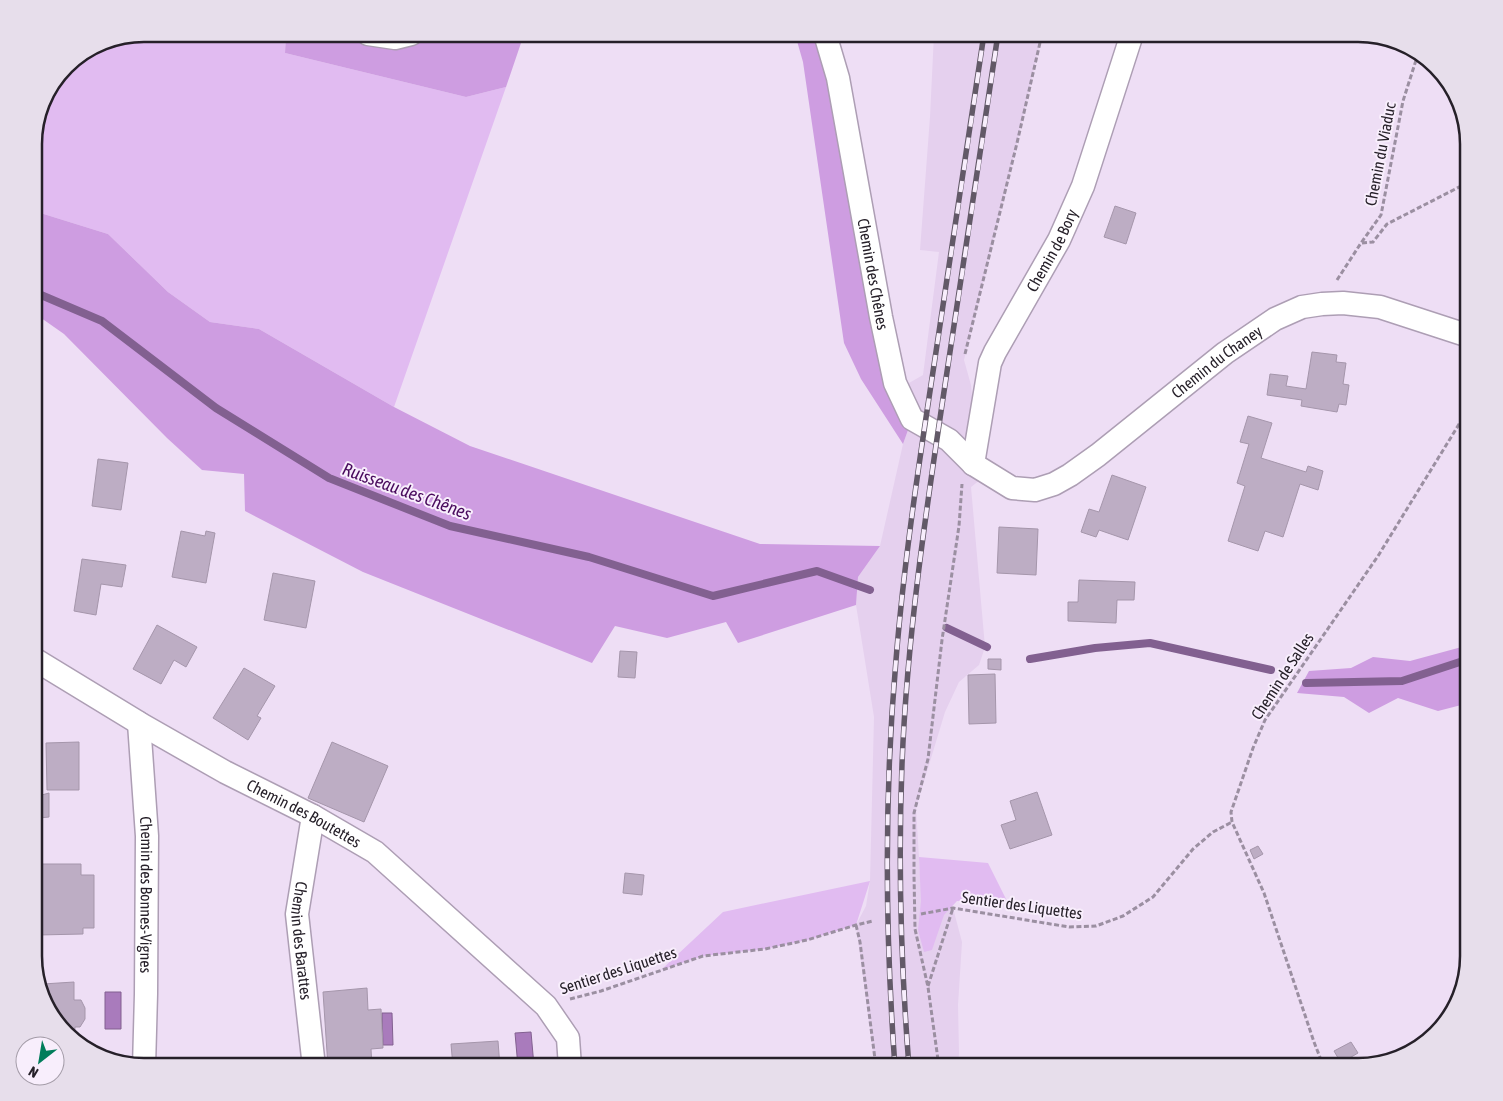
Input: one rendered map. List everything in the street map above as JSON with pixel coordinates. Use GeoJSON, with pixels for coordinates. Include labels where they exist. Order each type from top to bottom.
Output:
{"type":"FeatureCollection","features":[{"type":"Feature","properties":{"kind":"street","name":"Chemin des Chênes"},"geometry":{"type":"LineString","coordinates":[[827,42],[838,78],[881,317],[895,383],[912,419],[949,440],[976,472]]}},
{"type":"Feature","properties":{"kind":"street","name":"Chemin de Bory"},"geometry":{"type":"LineString","coordinates":[[976,472],[990,363],[1059,240],[1083,186],[1129,42]]}},
{"type":"Feature","properties":{"kind":"street","name":"Chemin du Chaney"},"geometry":{"type":"LineString","coordinates":[[976,472],[1012,488],[1035,490],[1054,484],[1098,455],[1225,353],[1275,319],[1302,307],[1343,303],[1380,307],[1460,333]]}},
{"type":"Feature","properties":{"kind":"street","name":"Chemin des Boutettes"},"geometry":{"type":"LineString","coordinates":[[43,664],[139,723],[225,772],[313,816],[375,852],[546,1006],[568,1038],[569,1058]]}},
{"type":"Feature","properties":{"kind":"street","name":"Chemin des Bonnes-Vignes"},"geometry":{"type":"LineString","coordinates":[[139,723],[147,836],[144,1058]]}},
{"type":"Feature","properties":{"kind":"street","name":"Chemin des Barattes"},"geometry":{"type":"LineString","coordinates":[[313,816],[297,914],[313,1058]]}},
{"type":"Feature","properties":{"kind":"path"},"geometry":{"type":"LineString","coordinates":[[964,360],[1040,42]]}},
{"type":"Feature","properties":{"kind":"path","name":"Chemin du Viaduc"},"geometry":{"type":"LineString","coordinates":[[1322,304],[1361,242],[1381,215],[1403,101],[1416,60]]}},
{"type":"Feature","properties":{"kind":"path"},"geometry":{"type":"LineString","coordinates":[[1361,242],[1373,242],[1387,224],[1460,187]]}},
{"type":"Feature","properties":{"kind":"path","name":"Chemin de Salles"},"geometry":{"type":"LineString","coordinates":[[1232,822],[1233,805],[1265,720],[1378,556],[1460,423]]}},
{"type":"Feature","properties":{"kind":"path"},"geometry":{"type":"LineString","coordinates":[[938,1058],[928,987],[915,929],[914,813],[928,759],[942,640],[959,526],[962,484],[976,472]]}},
{"type":"Feature","properties":{"kind":"path"},"geometry":{"type":"LineString","coordinates":[[1232,822],[1264,893],[1320,1058]]}},
{"type":"Feature","properties":{"kind":"path","name":"Sentier des Liquettes"},"geometry":{"type":"LineString","coordinates":[[921,914],[953,908],[1070,927],[1096,926],[1123,916],[1153,897],[1193,849],[1213,832],[1232,822]]}},
{"type":"Feature","properties":{"kind":"path"},"geometry":{"type":"LineString","coordinates":[[928,987],[953,908]]}},
{"type":"Feature","properties":{"kind":"path","name":"Sentier des Liquettes"},"geometry":{"type":"LineString","coordinates":[[546,1006],[601,991],[703,956],[765,949],[874,922]]}},
{"type":"Feature","properties":{"kind":"path"},"geometry":{"type":"LineString","coordinates":[[856,925],[860,942],[875,1058]]}},
{"type":"Feature","properties":{"kind":"shaded area"},"geometry":{"type":"Polygon","coordinates":[[[797,42],[828,42],[912,419],[903,444],[861,379],[844,343],[803,62],[797,42]]]}},
{"type":"Feature","properties":{"kind":"shaded area"},"geometry":{"type":"Polygon","coordinates":[[[934,42],[1040,42],[964,360],[971,385],[974,416],[989,473],[971,487],[985,647],[979,665],[959,682],[945,712],[916,808],[920,874],[953,908],[962,942],[958,1005],[959,1058],[874,1058],[856,925],[866,906],[870,881],[874,717],[856,605],[858,577],[880,546],[903,444],[912,419],[909,383],[923,375],[939,252],[920,250],[934,42]]]}},
{"type":"Feature","properties":{"kind":"shaded area"},"geometry":{"type":"Polygon","coordinates":[[[137,43],[286,43],[285,53],[466,97],[506,87],[394,407],[259,329],[210,322],[168,292],[108,234],[43,214],[43,137],[44,124],[50,105],[63,82],[77,68],[105,50],[124,44],[137,43]]]}},
{"type":"Feature","properties":{"kind":"shaded area"},"geometry":{"type":"Polygon","coordinates":[[[286,43],[522,43],[506,87],[466,97],[285,53],[286,43]]]}},
{"type":"Feature","properties":{"kind":"shaded area"},"geometry":{"type":"Polygon","coordinates":[[[43,214],[108,234],[168,292],[210,322],[259,329],[394,407],[470,446],[760,544],[880,546],[858,577],[856,605],[738,643],[726,622],[667,638],[615,626],[592,663],[363,572],[245,511],[244,474],[202,470],[167,438],[64,334],[43,319],[43,214]]]}},
{"type":"Feature","properties":{"kind":"shaded area"},"geometry":{"type":"Polygon","coordinates":[[[1460,647],[1460,705],[1438,711],[1398,698],[1369,713],[1344,697],[1297,693],[1309,671],[1351,668],[1373,657],[1410,661],[1460,647]]]}},
{"type":"Feature","properties":{"kind":"shaded area"},"geometry":{"type":"Polygon","coordinates":[[[919,857],[988,863],[1008,903],[957,901],[944,915],[932,950],[924,952],[918,930],[921,901],[919,857]]]}},
{"type":"Feature","properties":{"kind":"shaded area"},"geometry":{"type":"Polygon","coordinates":[[[870,881],[856,925],[807,940],[765,949],[703,956],[661,970],[723,912],[870,881]]]}},
{"type":"Feature","properties":{"kind":"shaded area"},"geometry":{"type":"Polygon","coordinates":[[[105,992],[121,992],[121,1029],[105,1029],[105,992]]]}},
{"type":"Feature","properties":{"kind":"shaded area"},"geometry":{"type":"Polygon","coordinates":[[[382,1013],[392,1013],[393,1045],[383,1045],[382,1013]]]}},
{"type":"Feature","properties":{"kind":"shaded area"},"geometry":{"type":"Polygon","coordinates":[[[531,1032],[533,1058],[517,1058],[515,1033],[531,1032]]]}},
{"type":"Feature","properties":{"kind":"building"},"geometry":{"type":"Polygon","coordinates":[[[1115,206],[1136,213],[1126,244],[1104,237],[1115,206]]]}},
{"type":"Feature","properties":{"kind":"building"},"geometry":{"type":"Polygon","coordinates":[[[1312,352],[1337,355],[1336,362],[1346,363],[1343,384],[1349,385],[1346,405],[1339,404],[1337,412],[1301,406],[1302,400],[1267,395],[1270,374],[1288,376],[1286,386],[1306,389],[1312,352]]]}},
{"type":"Feature","properties":{"kind":"building"},"geometry":{"type":"Polygon","coordinates":[[[1248,416],[1272,423],[1261,458],[1306,472],[1308,466],[1323,471],[1318,490],[1300,484],[1283,537],[1265,531],[1258,551],[1228,541],[1245,486],[1237,483],[1249,444],[1240,442],[1248,416]]]}},
{"type":"Feature","properties":{"kind":"building"},"geometry":{"type":"Polygon","coordinates":[[[98,459],[128,463],[121,510],[92,506],[98,459]]]}},
{"type":"Feature","properties":{"kind":"building"},"geometry":{"type":"Polygon","coordinates":[[[1112,475],[1146,487],[1128,540],[1099,530],[1096,537],[1081,532],[1089,509],[1099,512],[1112,475]]]}},
{"type":"Feature","properties":{"kind":"building"},"geometry":{"type":"Polygon","coordinates":[[[999,527],[1038,529],[1036,575],[997,573],[999,527]]]}},
{"type":"Feature","properties":{"kind":"building"},"geometry":{"type":"Polygon","coordinates":[[[181,531],[205,536],[206,531],[215,533],[206,583],[172,577],[181,531]]]}},
{"type":"Feature","properties":{"kind":"building"},"geometry":{"type":"Polygon","coordinates":[[[82,559],[126,565],[122,587],[101,584],[96,615],[74,611],[82,559]]]}},
{"type":"Feature","properties":{"kind":"building"},"geometry":{"type":"Polygon","coordinates":[[[273,573],[315,581],[306,628],[264,620],[273,573]]]}},
{"type":"Feature","properties":{"kind":"building"},"geometry":{"type":"Polygon","coordinates":[[[1079,580],[1135,582],[1134,600],[1117,600],[1116,623],[1068,621],[1068,602],[1078,602],[1079,580]]]}},
{"type":"Feature","properties":{"kind":"building"},"geometry":{"type":"Polygon","coordinates":[[[157,625],[197,647],[186,667],[174,660],[161,684],[133,669],[157,625]]]}},
{"type":"Feature","properties":{"kind":"building"},"geometry":{"type":"Polygon","coordinates":[[[620,651],[637,652],[635,678],[618,677],[620,651]]]}},
{"type":"Feature","properties":{"kind":"building"},"geometry":{"type":"Polygon","coordinates":[[[988,659],[1001,659],[1001,670],[988,669],[988,659]]]}},
{"type":"Feature","properties":{"kind":"building"},"geometry":{"type":"Polygon","coordinates":[[[244,668],[275,686],[257,716],[261,718],[248,740],[213,718],[244,668]]]}},
{"type":"Feature","properties":{"kind":"building"},"geometry":{"type":"Polygon","coordinates":[[[995,674],[996,723],[969,724],[968,675],[995,674]]]}},
{"type":"Feature","properties":{"kind":"building"},"geometry":{"type":"Polygon","coordinates":[[[79,742],[79,790],[47,790],[46,743],[79,742]]]}},
{"type":"Feature","properties":{"kind":"building"},"geometry":{"type":"Polygon","coordinates":[[[332,742],[388,766],[364,822],[308,798],[332,742]]]}},
{"type":"Feature","properties":{"kind":"building"},"geometry":{"type":"Polygon","coordinates":[[[1037,792],[1052,835],[1010,849],[1001,825],[1016,820],[1010,801],[1037,792]]]}},
{"type":"Feature","properties":{"kind":"building"},"geometry":{"type":"Polygon","coordinates":[[[49,793],[49,817],[43,818],[43,795],[49,793]]]}},
{"type":"Feature","properties":{"kind":"building"},"geometry":{"type":"Polygon","coordinates":[[[1258,846],[1263,854],[1254,859],[1250,850],[1258,846]]]}},
{"type":"Feature","properties":{"kind":"building"},"geometry":{"type":"Polygon","coordinates":[[[43,864],[81,864],[81,875],[94,875],[94,928],[83,928],[83,934],[43,935],[43,864]]]}},
{"type":"Feature","properties":{"kind":"building"},"geometry":{"type":"Polygon","coordinates":[[[625,873],[644,875],[642,895],[623,893],[625,873]]]}},
{"type":"Feature","properties":{"kind":"building"},"geometry":{"type":"Polygon","coordinates":[[[74,982],[74,1000],[81,1000],[85,1008],[85,1019],[80,1027],[75,1027],[75,1031],[56,1008],[46,984],[74,982]]]}},
{"type":"Feature","properties":{"kind":"building"},"geometry":{"type":"Polygon","coordinates":[[[367,988],[368,1010],[381,1009],[383,1048],[371,1049],[372,1058],[327,1058],[323,992],[367,988]]]}},
{"type":"Feature","properties":{"kind":"building"},"geometry":{"type":"Polygon","coordinates":[[[498,1041],[499,1058],[452,1058],[451,1044],[498,1041]]]}},
{"type":"Feature","properties":{"kind":"building"},"geometry":{"type":"Polygon","coordinates":[[[1351,1042],[1358,1053],[1350,1058],[1338,1058],[1334,1051],[1351,1042]]]}},
{"type":"Feature","properties":{"kind":"waterway","name":"Ruisseau des Chênes"},"geometry":{"type":"LineString","coordinates":[[43,296],[102,321],[216,408],[329,478],[450,526],[589,557],[713,596],[817,571],[870,590]]}},
{"type":"Feature","properties":{"kind":"waterway","name":"Ruisseau des Chênes"},"geometry":{"type":"LineString","coordinates":[[947,628],[987,647]]}},
{"type":"Feature","properties":{"kind":"waterway","name":"Ruisseau des Chênes"},"geometry":{"type":"LineString","coordinates":[[1030,659],[1095,648],[1150,643],[1271,670]]}},
{"type":"Feature","properties":{"kind":"waterway","name":"Ruisseau des Chênes"},"geometry":{"type":"LineString","coordinates":[[1306,683],[1402,681],[1460,662]]}},
{"type":"Feature","properties":{"kind":"railway"},"geometry":{"type":"LineString","coordinates":[[894,1058],[889,965],[887,864],[889,762],[896,660],[917,475],[983,42]]}},
{"type":"Feature","properties":{"kind":"railway"},"geometry":{"type":"LineString","coordinates":[[908,1058],[902,953],[900,878],[902,764],[908,669],[918,574],[931,480],[997,42]]}}]}
